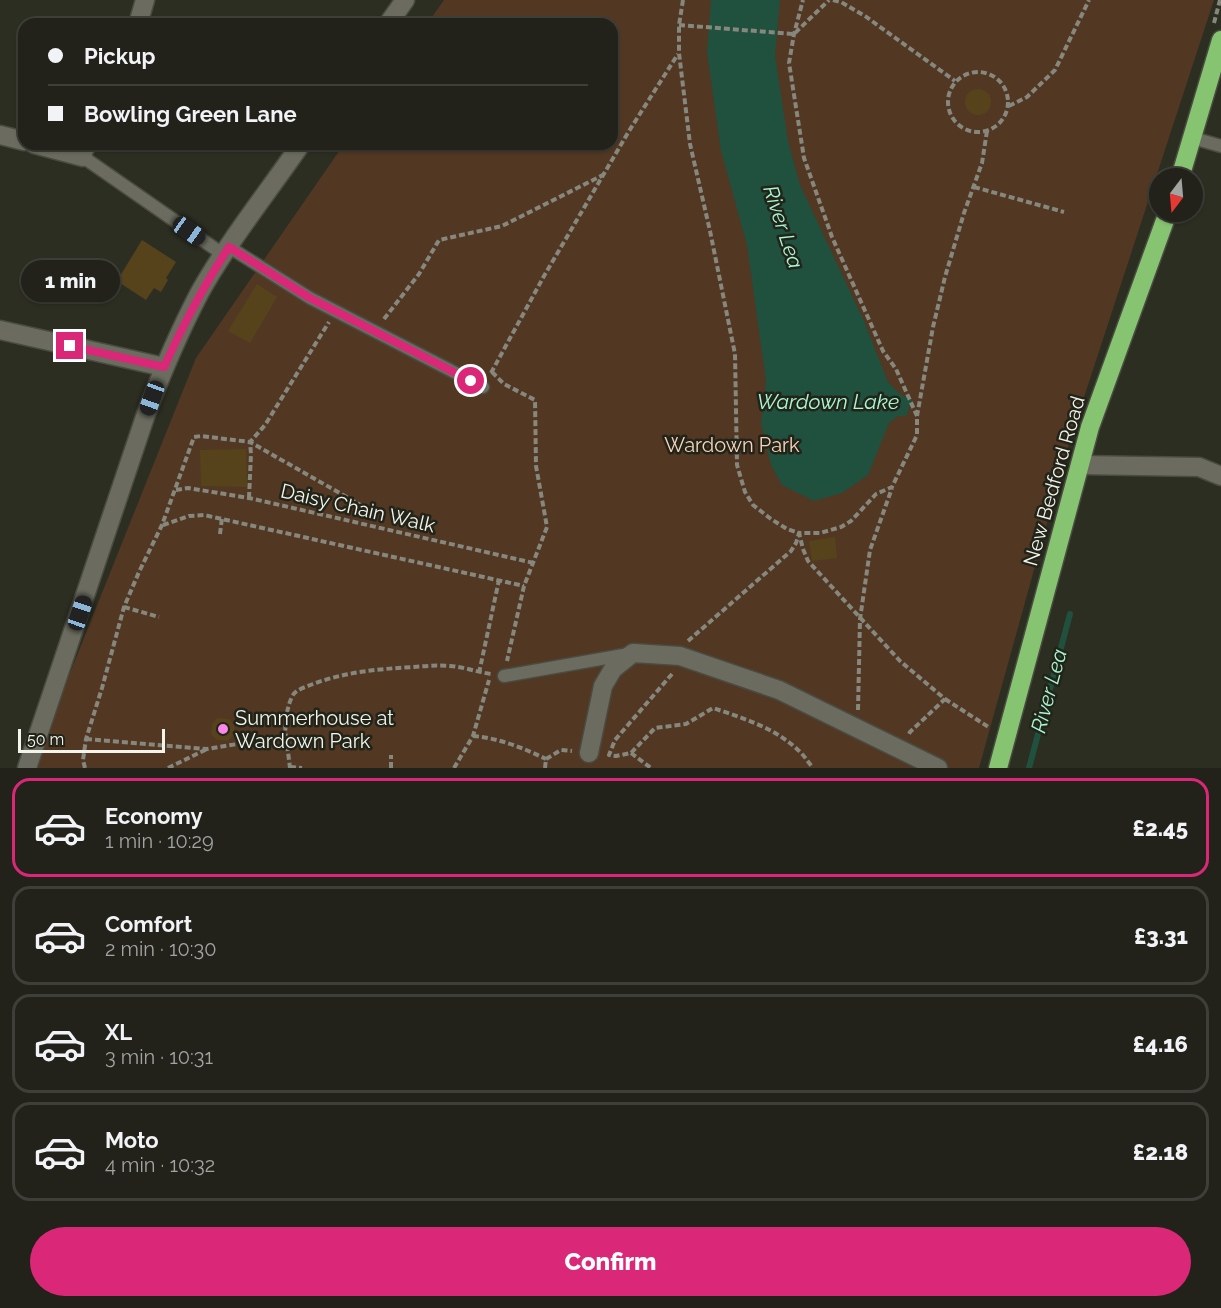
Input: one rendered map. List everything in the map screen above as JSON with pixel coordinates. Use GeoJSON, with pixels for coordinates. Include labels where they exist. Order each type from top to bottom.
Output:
{"type":"FeatureCollection","features":[{"type":"Feature","properties":{"kind":"highway"},"geometry":{"type":"LineString","coordinates":[[1183,168],[1221,40]]}},
{"type":"Feature","properties":{"kind":"highway","name":"New Bedford Road"},"geometry":{"type":"LineString","coordinates":[[998,768],[1090,427],[1164,222]]}},
{"type":"Feature","properties":{"kind":"street"},"geometry":{"type":"LineString","coordinates":[[140,18],[145,0]]}},
{"type":"Feature","properties":{"kind":"street"},"geometry":{"type":"LineString","coordinates":[[392,18],[405,0]]}},
{"type":"Feature","properties":{"kind":"street"},"geometry":{"type":"LineString","coordinates":[[0,135],[18,140]]}},
{"type":"Feature","properties":{"kind":"street"},"geometry":{"type":"LineString","coordinates":[[27,768],[146,414],[164,367],[182,326],[202,290],[226,251],[297,150]]}},
{"type":"Feature","properties":{"kind":"street"},"geometry":{"type":"LineString","coordinates":[[0,330],[164,367]]}},
{"type":"Feature","properties":{"kind":"street"},"geometry":{"type":"LineString","coordinates":[[1080,465],[1199,467],[1221,476]]}},
{"type":"Feature","properties":{"kind":"street"},"geometry":{"type":"LineString","coordinates":[[581,752],[603,686],[613,669],[633,653],[778,690],[938,768]]}},
{"type":"Feature","properties":{"kind":"lane"},"geometry":{"type":"LineString","coordinates":[[1193,138],[1221,146]]}},
{"type":"Feature","properties":{"kind":"lane"},"geometry":{"type":"LineString","coordinates":[[87,150],[226,251],[335,312],[483,387]]}},
{"type":"Feature","properties":{"kind":"lane"},"geometry":{"type":"LineString","coordinates":[[498,675],[633,653]]}},
{"type":"Feature","properties":{"kind":"path"},"geometry":{"type":"LineString","coordinates":[[683,0],[679,25],[679,53],[690,144],[735,354],[737,465],[745,492],[753,505],[787,529],[799,533],[820,533],[841,527],[851,521],[876,494],[892,487]]}},
{"type":"Feature","properties":{"kind":"path"},"geometry":{"type":"LineString","coordinates":[[802,0],[789,63],[804,159],[832,237],[883,351],[896,369],[917,416]]}},
{"type":"Feature","properties":{"kind":"path"},"geometry":{"type":"LineString","coordinates":[[794,34],[821,6],[831,0],[841,2],[865,16],[955,81]]}},
{"type":"Feature","properties":{"kind":"path"},"geometry":{"type":"LineString","coordinates":[[1009,106],[1027,97],[1055,70],[1089,0]]}},
{"type":"Feature","properties":{"kind":"path"},"geometry":{"type":"LineString","coordinates":[[679,25],[794,34]]}},
{"type":"Feature","properties":{"kind":"path"},"geometry":{"type":"LineString","coordinates":[[618,150],[679,53]]}},
{"type":"Feature","properties":{"kind":"path"},"geometry":{"type":"LineString","coordinates":[[982,72],[998,79],[1006,90],[1009,106],[1007,114],[998,127],[977,133],[958,126],[948,110],[947,100],[955,81],[969,73],[982,72]]}},
{"type":"Feature","properties":{"kind":"path"},"geometry":{"type":"LineString","coordinates":[[858,728],[860,619],[870,550],[892,487],[917,435],[917,416],[937,307],[964,213],[982,163],[987,131]]}},
{"type":"Feature","properties":{"kind":"path"},"geometry":{"type":"LineString","coordinates":[[483,387],[544,276],[618,150]]}},
{"type":"Feature","properties":{"kind":"path"},"geometry":{"type":"LineString","coordinates":[[375,332],[419,274],[439,240],[502,226],[604,174]]}},
{"type":"Feature","properties":{"kind":"path"},"geometry":{"type":"LineString","coordinates":[[974,187],[1064,212]]}},
{"type":"Feature","properties":{"kind":"path"},"geometry":{"type":"LineString","coordinates":[[249,498],[250,442],[265,425],[335,312]]}},
{"type":"Feature","properties":{"kind":"path"},"geometry":{"type":"LineString","coordinates":[[454,768],[473,736],[498,675],[524,586],[547,527],[536,466],[535,400],[504,384],[492,372]]}},
{"type":"Feature","properties":{"kind":"path"},"geometry":{"type":"LineString","coordinates":[[85,768],[83,760],[86,739],[124,607],[162,525],[194,437],[250,442],[373,512]]}},
{"type":"Feature","properties":{"kind":"path"},"geometry":{"type":"LineString","coordinates":[[271,453],[275,446]]}},
{"type":"Feature","properties":{"kind":"path","name":"Daisy Chain Walk"},"geometry":{"type":"LineString","coordinates":[[175,490],[188,488],[249,498],[534,563]]}},
{"type":"Feature","properties":{"kind":"path"},"geometry":{"type":"LineString","coordinates":[[162,525],[189,516],[204,515],[222,518],[524,586]]}},
{"type":"Feature","properties":{"kind":"path"},"geometry":{"type":"LineString","coordinates":[[220,534],[222,518]]}},
{"type":"Feature","properties":{"kind":"path"},"geometry":{"type":"LineString","coordinates":[[799,533],[808,561],[900,661],[945,699],[992,729]]}},
{"type":"Feature","properties":{"kind":"path"},"geometry":{"type":"LineString","coordinates":[[799,533],[796,543],[790,550],[684,644],[678,663],[615,740],[609,755],[631,753],[655,728],[686,724],[714,708],[773,732],[797,749],[813,768]]}},
{"type":"Feature","properties":{"kind":"path"},"geometry":{"type":"LineString","coordinates":[[302,768],[290,768],[286,736],[286,715],[293,695],[303,688],[331,678],[376,669],[448,666],[478,673],[499,580]]}},
{"type":"Feature","properties":{"kind":"path"},"geometry":{"type":"LineString","coordinates":[[124,607],[159,617]]}},
{"type":"Feature","properties":{"kind":"path"},"geometry":{"type":"LineString","coordinates":[[900,750],[910,732],[945,699]]}},
{"type":"Feature","properties":{"kind":"path"},"geometry":{"type":"LineString","coordinates":[[86,739],[207,749],[286,736]]}},
{"type":"Feature","properties":{"kind":"path"},"geometry":{"type":"LineString","coordinates":[[473,736],[485,737],[546,759]]}},
{"type":"Feature","properties":{"kind":"path"},"geometry":{"type":"LineString","coordinates":[[168,768],[207,749]]}},
{"type":"Feature","properties":{"kind":"path"},"geometry":{"type":"LineString","coordinates":[[546,759],[561,750],[581,752]]}},
{"type":"Feature","properties":{"kind":"path"},"geometry":{"type":"LineString","coordinates":[[631,753],[651,768]]}},
{"type":"Feature","properties":{"kind":"path"},"geometry":{"type":"LineString","coordinates":[[390,768],[392,755]]}},
{"type":"Feature","properties":{"kind":"path"},"geometry":{"type":"LineString","coordinates":[[545,768],[546,759]]}},
{"type":"Feature","properties":{"kind":"green space","name":"Wardown Park"},"geometry":{"type":"Polygon","coordinates":[[[444,0],[1214,0],[1159,168],[1149,168],[1149,199],[1070,440],[979,768],[32,768],[196,358],[340,150],[618,150],[618,18],[431,18],[444,0]]]}},
{"type":"Feature","properties":{"kind":"water","name":"Wardown Lake"},"geometry":{"type":"Polygon","coordinates":[[[711,0],[780,0],[775,55],[788,141],[800,185],[864,321],[888,382],[900,394],[912,400],[906,416],[898,416],[889,423],[868,475],[842,493],[814,501],[782,485],[771,465],[761,424],[766,381],[747,245],[721,151],[707,52],[711,0]]]}},
{"type":"Feature","properties":{"kind":"building"},"geometry":{"type":"Polygon","coordinates":[[[978,89],[987,93],[991,102],[987,111],[978,115],[969,111],[965,102],[969,93],[978,89]]]}},
{"type":"Feature","properties":{"kind":"building"},"geometry":{"type":"Polygon","coordinates":[[[142,240],[176,262],[161,292],[154,288],[146,300],[117,281],[142,240]]]}},
{"type":"Feature","properties":{"kind":"building"},"geometry":{"type":"Polygon","coordinates":[[[257,284],[277,297],[250,343],[228,331],[257,284]]]}},
{"type":"Feature","properties":{"kind":"building"},"geometry":{"type":"Polygon","coordinates":[[[246,449],[247,487],[201,486],[200,450],[246,449]]]}},
{"type":"Feature","properties":{"kind":"building"},"geometry":{"type":"Polygon","coordinates":[[[835,537],[837,558],[812,561],[809,541],[835,537]]]}},
{"type":"Feature","properties":{"kind":"building","name":"Summerhouse at Wardown Park"},"geometry":{"type":"Polygon","coordinates":[[[217,718],[229,719],[234,725],[234,735],[227,741],[217,740],[211,734],[212,725],[217,718]]]}},
{"type":"Feature","properties":{"kind":"waterway","name":"River Lea"},"geometry":{"type":"LineString","coordinates":[[1029,768],[1070,614]]}},
{"type":"Feature","properties":{"kind":"place","name":"Summerhouse at Wardown Park"},"geometry":{"type":"Point","coordinates":[223,729]}},
{"type":"Feature","properties":{"kind":"route"},"geometry":{"type":"LineString","coordinates":[[70,346],[164,367],[182,326],[229,247],[335,312],[471,381]]}}]}
